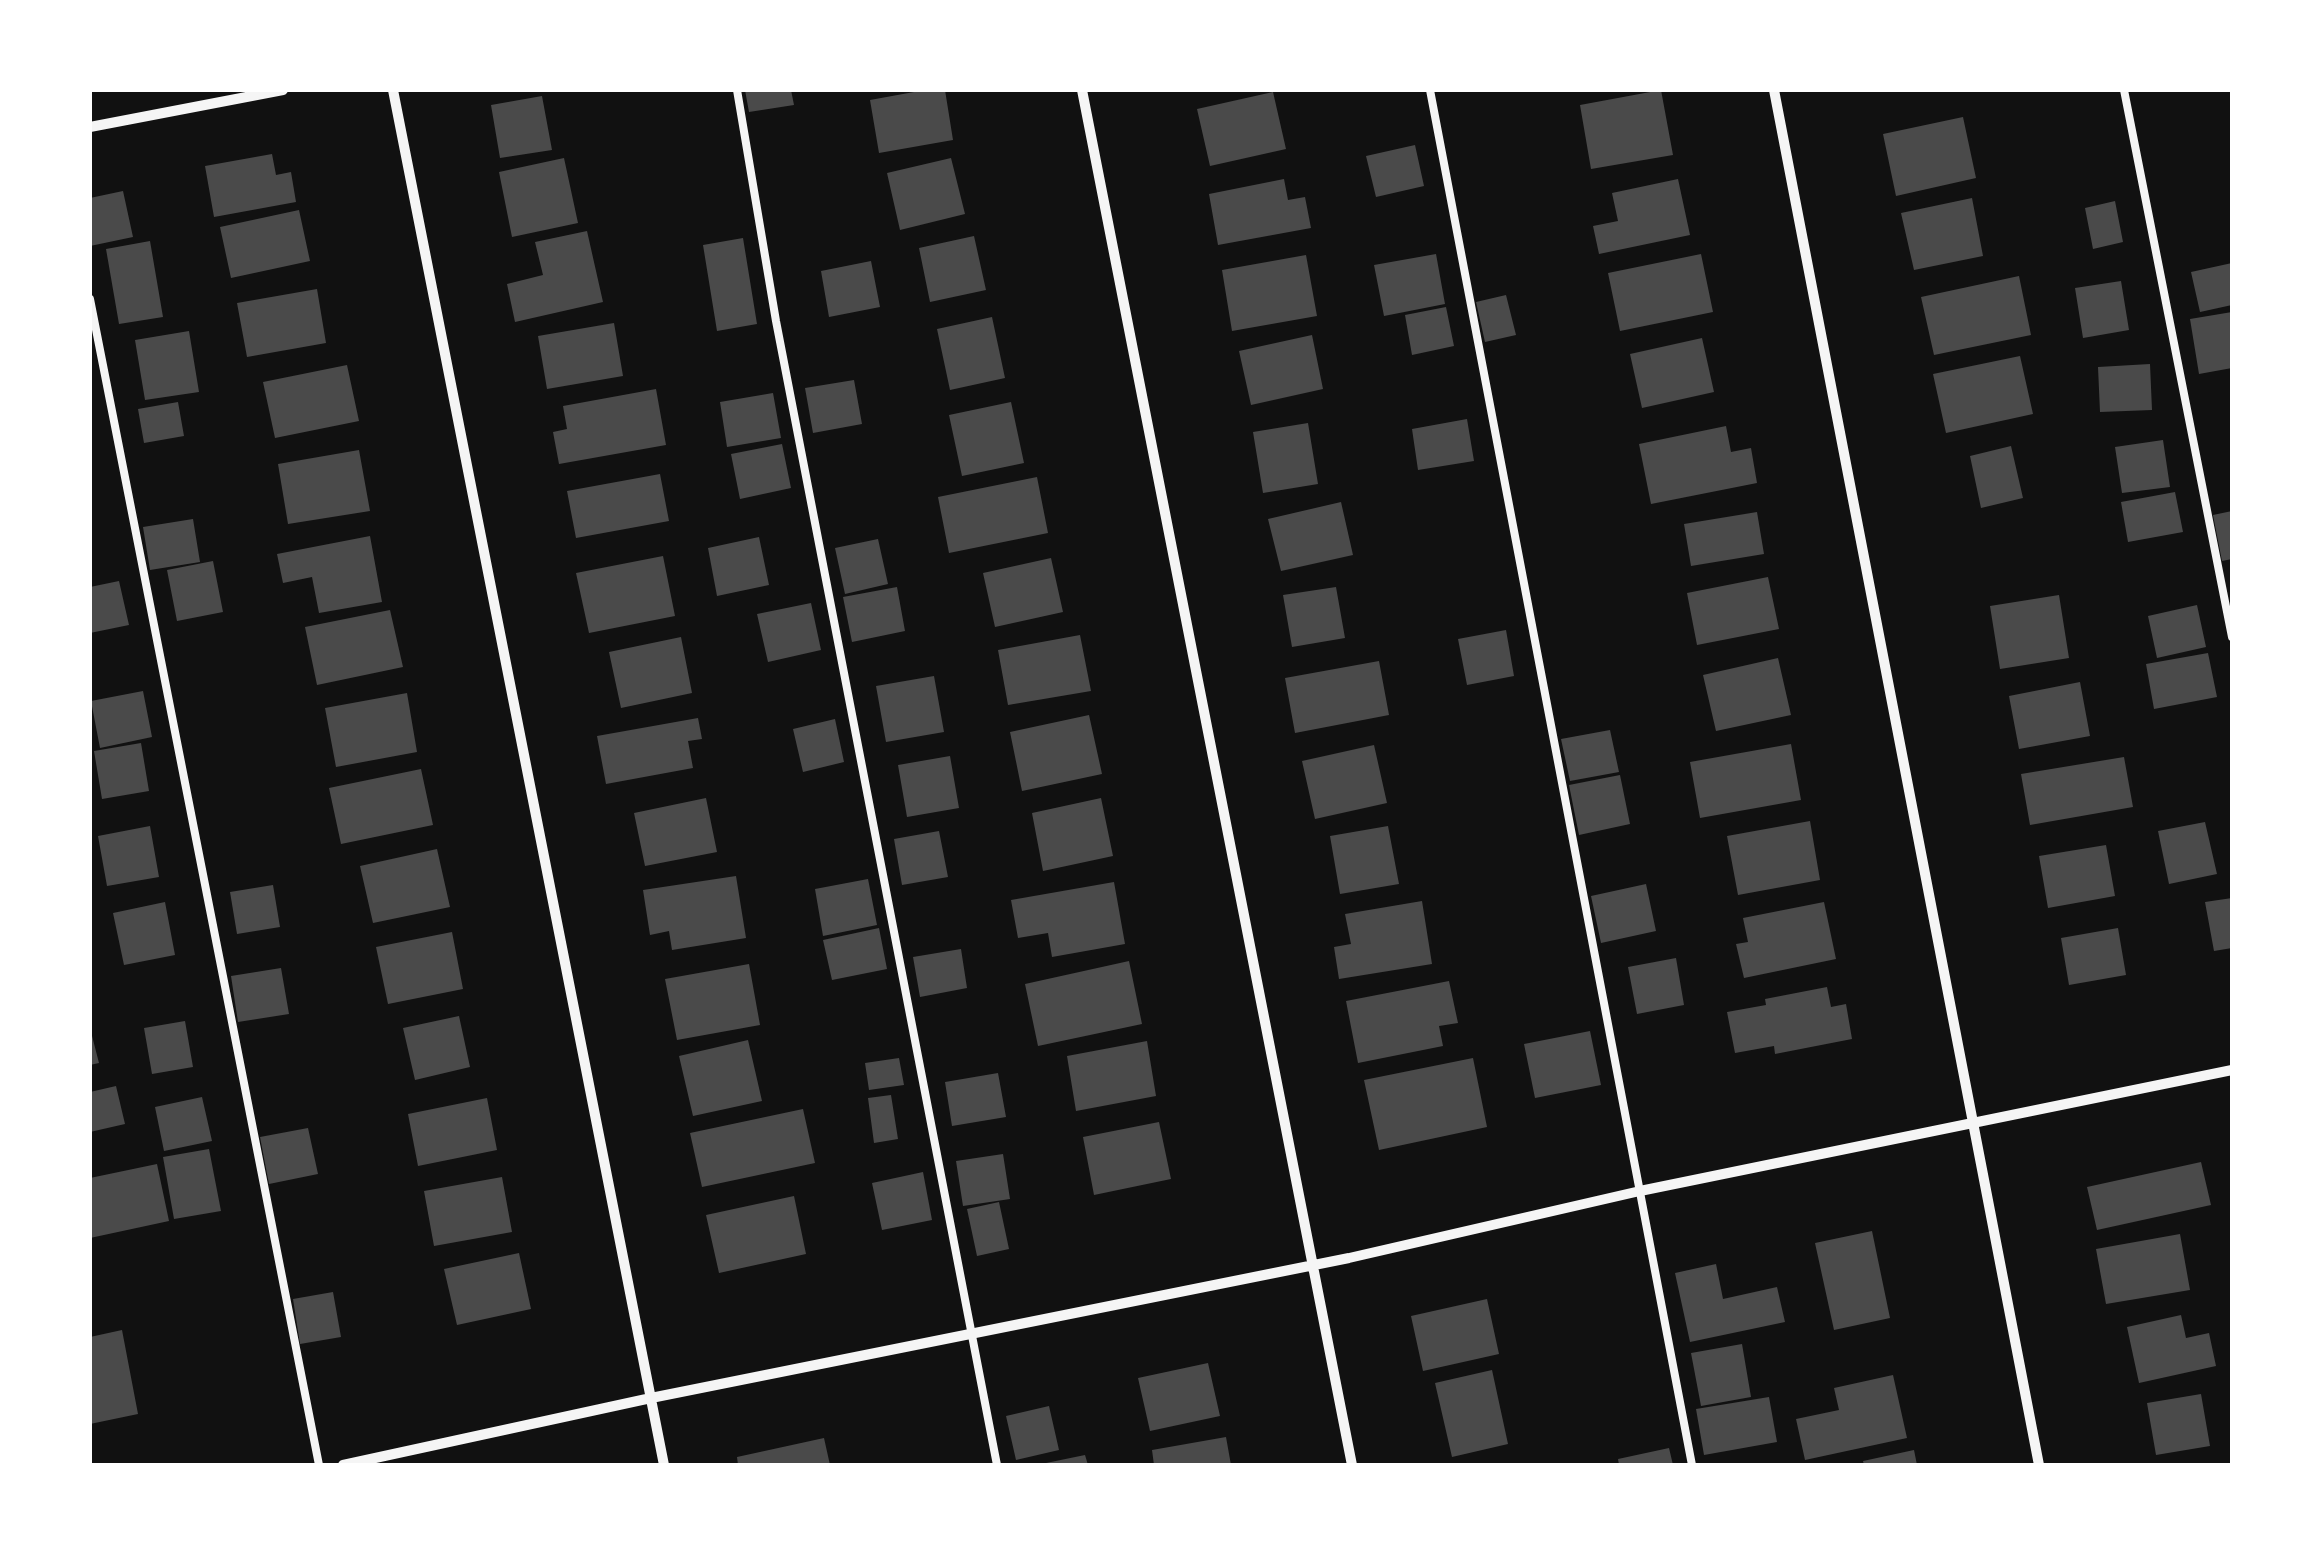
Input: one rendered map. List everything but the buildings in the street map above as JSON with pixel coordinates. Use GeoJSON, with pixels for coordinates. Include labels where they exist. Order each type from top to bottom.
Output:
{"type":"FeatureCollection","features":[{"type":"Feature","properties":{"kind":"street"},"geometry":{"type":"LineString","coordinates":[[90,128],[283,90]]}},
{"type":"Feature","properties":{"kind":"street"},"geometry":{"type":"LineString","coordinates":[[393,90],[664,1465]]}},
{"type":"Feature","properties":{"kind":"street"},"geometry":{"type":"LineString","coordinates":[[1082,90],[1352,1465]]}},
{"type":"Feature","properties":{"kind":"street"},"geometry":{"type":"LineString","coordinates":[[1774,90],[2039,1465]]}},
{"type":"Feature","properties":{"kind":"street"},"geometry":{"type":"LineString","coordinates":[[343,1465],[2232,1070]]}},
{"type":"Feature","properties":{"kind":"lane"},"geometry":{"type":"LineString","coordinates":[[737,90],[776,321],[998,1465]]}},
{"type":"Feature","properties":{"kind":"lane"},"geometry":{"type":"LineString","coordinates":[[1430,90],[1692,1465]]}},
{"type":"Feature","properties":{"kind":"lane"},"geometry":{"type":"LineString","coordinates":[[2124,90],[2232,637]]}},
{"type":"Feature","properties":{"kind":"lane"},"geometry":{"type":"LineString","coordinates":[[90,299],[319,1465]]}}]}
